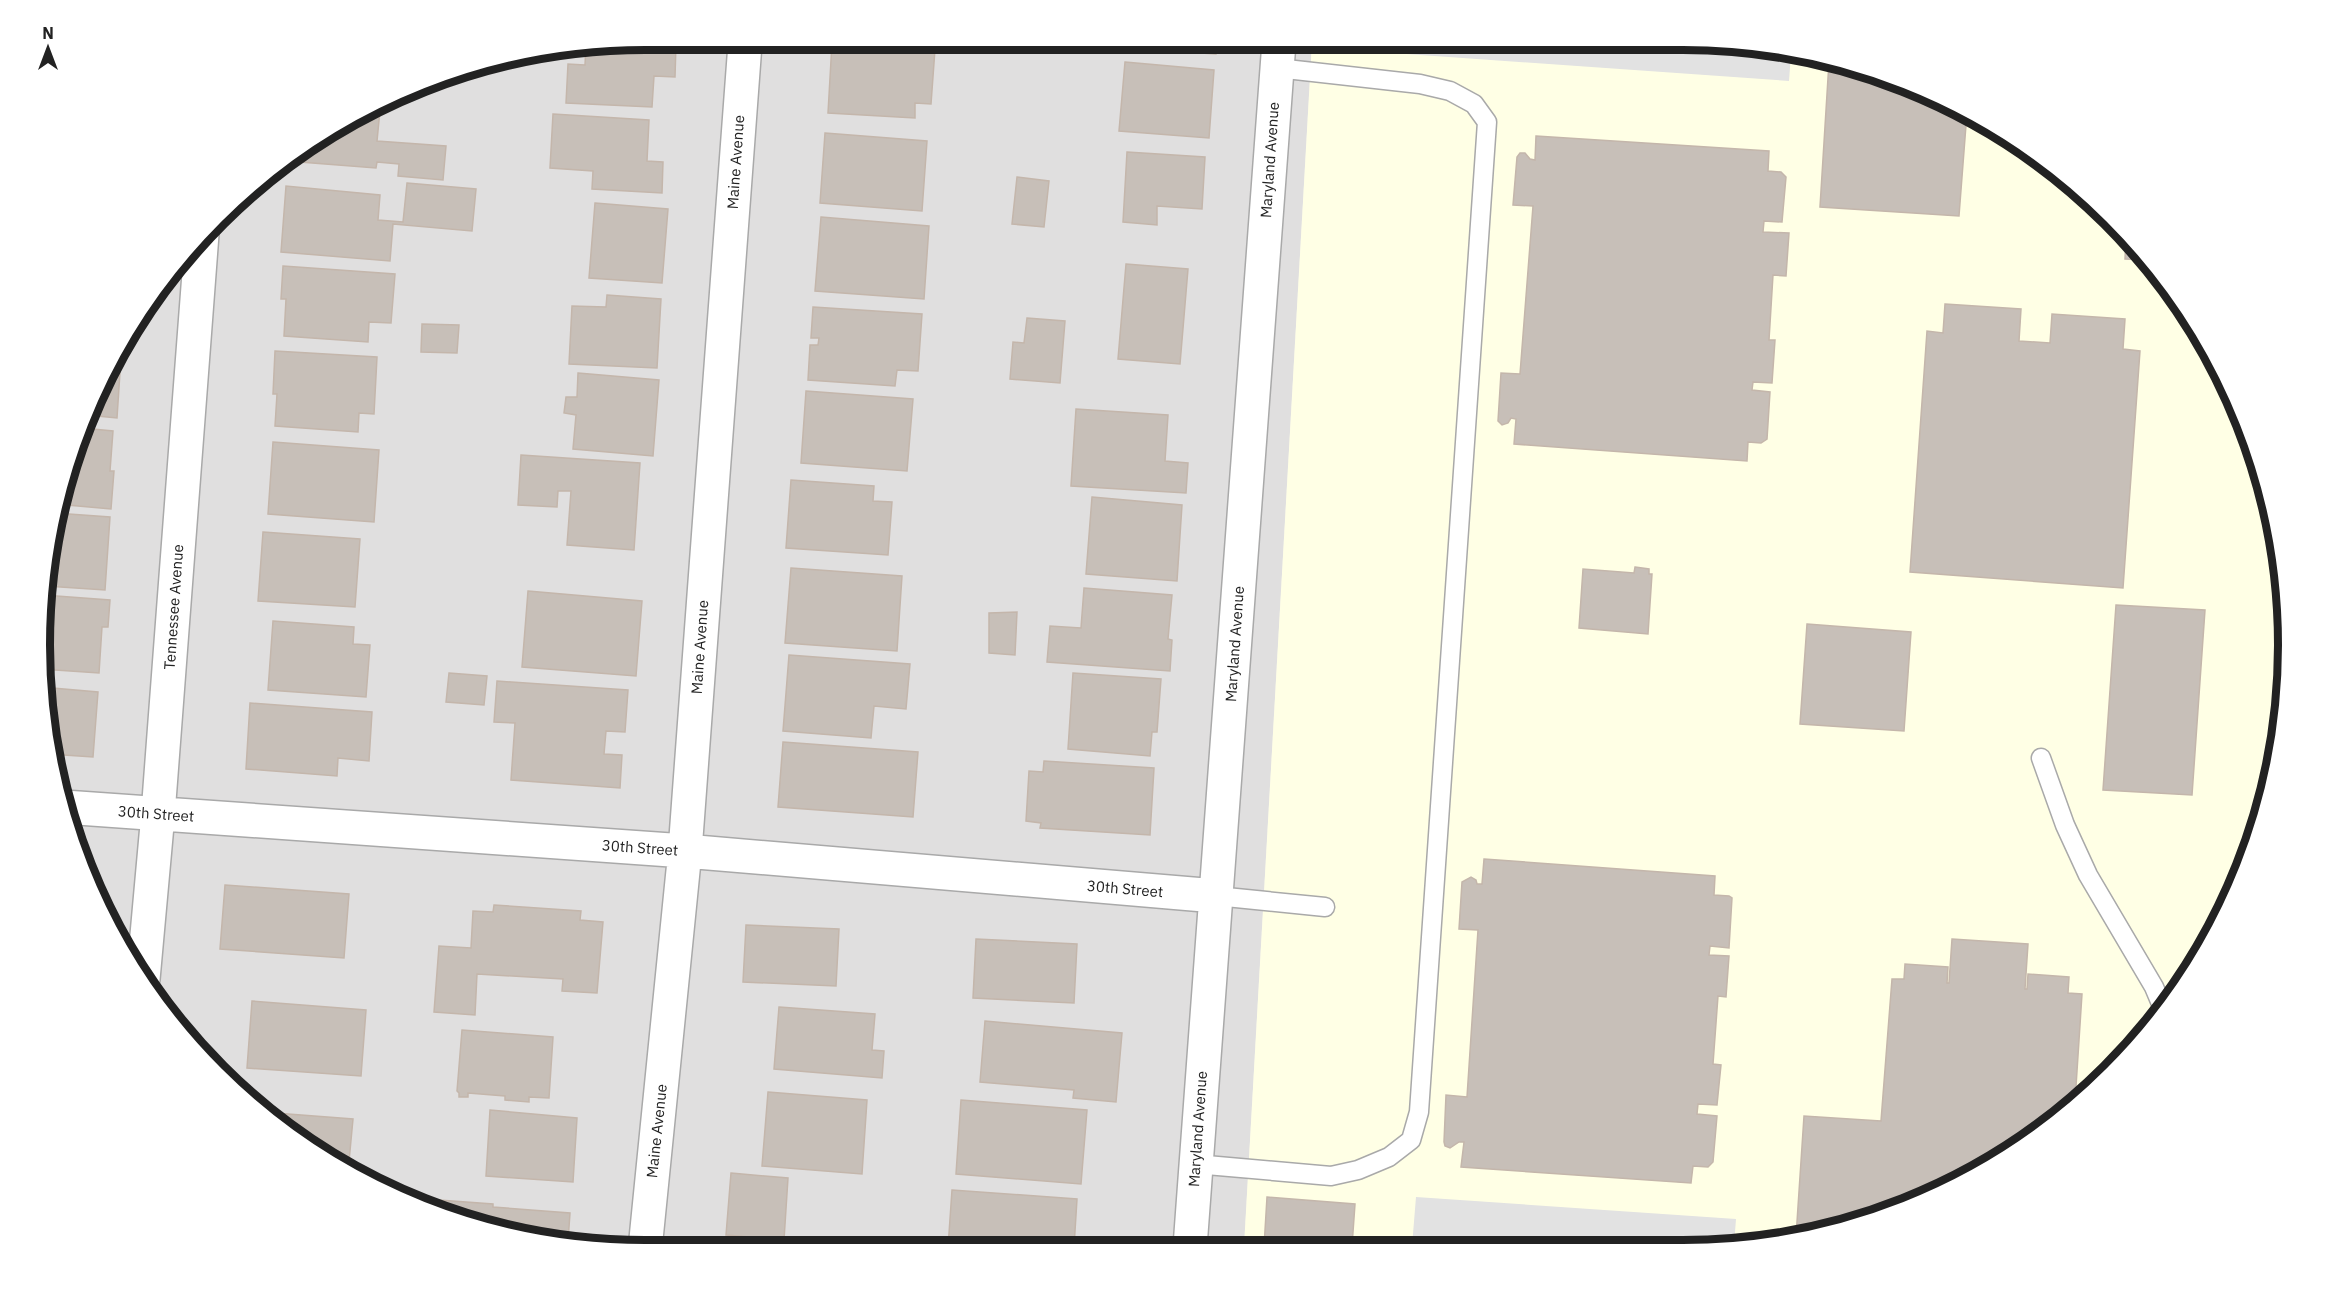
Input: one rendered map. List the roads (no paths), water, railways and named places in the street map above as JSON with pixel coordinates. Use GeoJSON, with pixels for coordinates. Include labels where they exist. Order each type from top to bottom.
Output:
{"type":"FeatureCollection","features":[{"type":"Feature","properties":{"kind":"street","name":"Maine Avenue"},"geometry":{"type":"LineString","coordinates":[[646,1240],[685,851],[745,50]]}},
{"type":"Feature","properties":{"kind":"street","name":"Maryland Avenue"},"geometry":{"type":"LineString","coordinates":[[1191,1240],[1278,55]]}},
{"type":"Feature","properties":{"kind":"street","name":"Tennessee Avenue"},"geometry":{"type":"LineString","coordinates":[[144,966],[201,248]]}},
{"type":"Feature","properties":{"kind":"street","name":"30th Street"},"geometry":{"type":"LineString","coordinates":[[73,808],[685,851],[1216,896]]}},
{"type":"Feature","properties":{"kind":"lane"},"geometry":{"type":"LineString","coordinates":[[1196,1164],[1331,1176],[1358,1170],[1389,1157],[1411,1140],[1420,1100],[1487,122],[1474,104],[1450,91],[1278,55]]}},
{"type":"Feature","properties":{"kind":"lane"},"geometry":{"type":"LineString","coordinates":[[2041,758],[2065,825],[2088,875],[2160,1000]]}},
{"type":"Feature","properties":{"kind":"lane"},"geometry":{"type":"LineString","coordinates":[[1216,896],[1324,907]]}}]}
